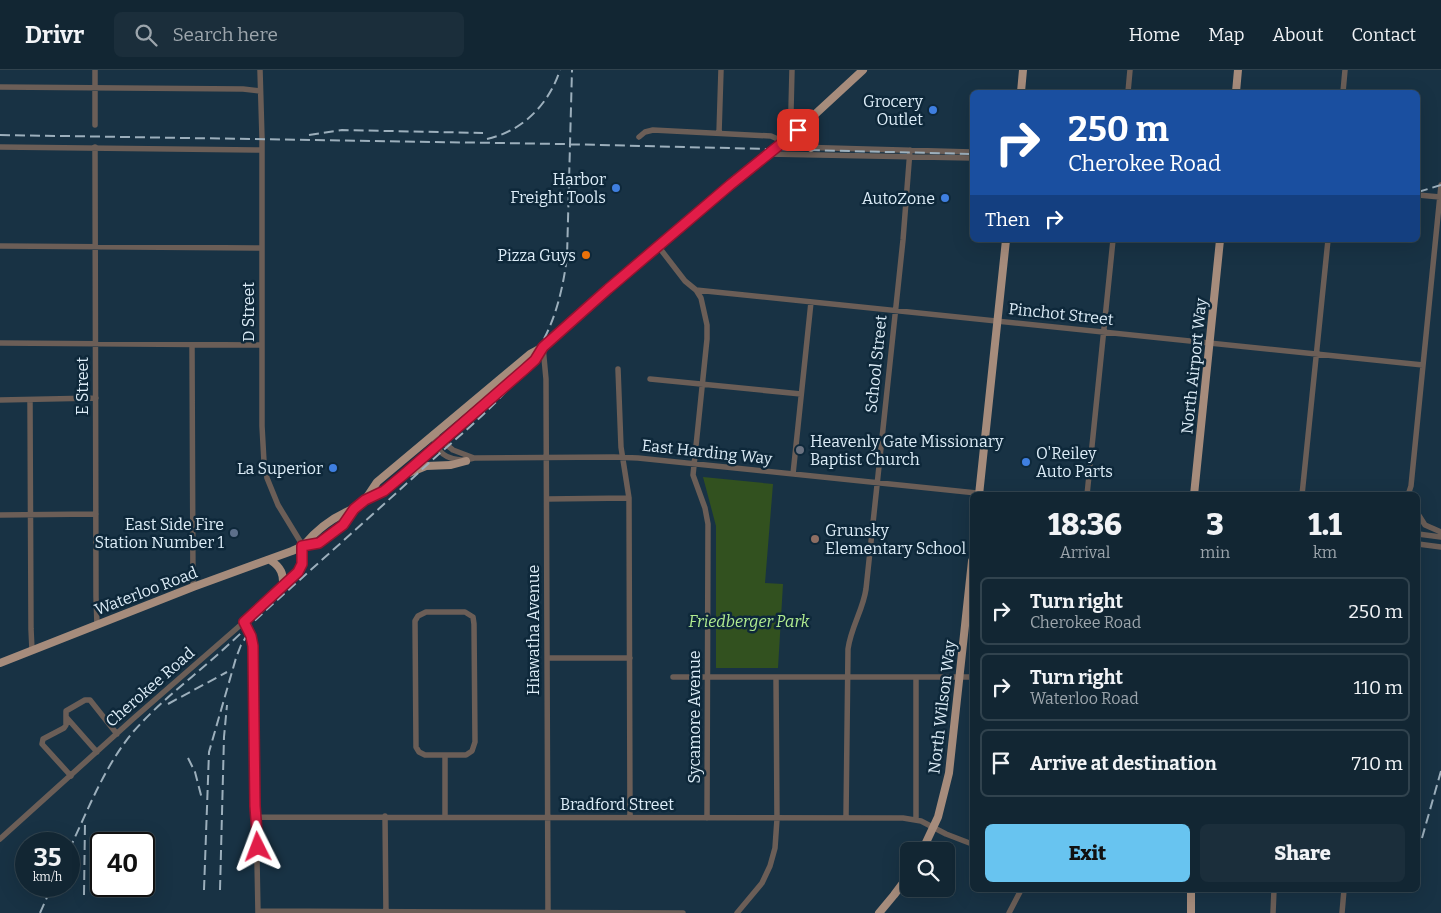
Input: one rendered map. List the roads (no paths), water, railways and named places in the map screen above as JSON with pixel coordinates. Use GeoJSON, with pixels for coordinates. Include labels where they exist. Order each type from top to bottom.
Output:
{"type":"FeatureCollection","features":[{"type":"Feature","properties":{"kind":"main road","name":"Waterloo Road"},"geometry":{"type":"LineString","coordinates":[[365,500],[376,482],[530,354],[543,347],[658,246],[798,130],[863,70]]}},
{"type":"Feature","properties":{"kind":"main road"},"geometry":{"type":"LineString","coordinates":[[1021,90],[1023,70]]}},
{"type":"Feature","properties":{"kind":"main road"},"geometry":{"type":"LineString","coordinates":[[1236,90],[1238,70]]}},
{"type":"Feature","properties":{"kind":"main road"},"geometry":{"type":"LineString","coordinates":[[808,120],[806,135],[811,148]]}},
{"type":"Feature","properties":{"kind":"main road"},"geometry":{"type":"LineString","coordinates":[[980,492],[1006,242]]}},
{"type":"Feature","properties":{"kind":"main road","name":"North Airport Way"},"geometry":{"type":"LineString","coordinates":[[1194,492],[1220,242]]}},
{"type":"Feature","properties":{"kind":"main road","name":"Waterloo Road"},"geometry":{"type":"LineString","coordinates":[[0,663],[193,587],[270,560],[302,546],[319,543],[343,525],[354,509],[365,500],[384,491],[444,441],[535,360],[543,347]]}},
{"type":"Feature","properties":{"kind":"main road"},"geometry":{"type":"LineString","coordinates":[[402,476],[426,466],[451,465],[470,459]]}},
{"type":"Feature","properties":{"kind":"main road"},"geometry":{"type":"LineString","coordinates":[[270,560],[278,566],[282,573],[283,587]]}},
{"type":"Feature","properties":{"kind":"main road","name":"North Wilson Way"},"geometry":{"type":"LineString","coordinates":[[926,842],[945,794],[949,772],[970,582]]}},
{"type":"Feature","properties":{"kind":"main road"},"geometry":{"type":"LineString","coordinates":[[879,913],[900,887]]}},
{"type":"Feature","properties":{"kind":"main road"},"geometry":{"type":"LineString","coordinates":[[1191,892],[1191,913]]}},
{"type":"Feature","properties":{"kind":"street"},"geometry":{"type":"LineString","coordinates":[[95,70],[95,125]]}},
{"type":"Feature","properties":{"kind":"street","name":"D Street"},"geometry":{"type":"LineString","coordinates":[[260,70],[263,451],[267,478],[278,505],[302,546]]}},
{"type":"Feature","properties":{"kind":"street"},"geometry":{"type":"LineString","coordinates":[[719,133],[721,70]]}},
{"type":"Feature","properties":{"kind":"street"},"geometry":{"type":"LineString","coordinates":[[792,70],[791,110],[792,120],[798,130]]}},
{"type":"Feature","properties":{"kind":"street"},"geometry":{"type":"LineString","coordinates":[[1128,90],[1130,70]]}},
{"type":"Feature","properties":{"kind":"street"},"geometry":{"type":"LineString","coordinates":[[1343,90],[1345,70]]}},
{"type":"Feature","properties":{"kind":"street"},"geometry":{"type":"LineString","coordinates":[[0,87],[244,89],[260,91]]}},
{"type":"Feature","properties":{"kind":"street"},"geometry":{"type":"LineString","coordinates":[[640,137],[644,132],[653,130],[770,136],[795,147],[970,152]]}},
{"type":"Feature","properties":{"kind":"street"},"geometry":{"type":"LineString","coordinates":[[0,147],[262,150]]}},
{"type":"Feature","properties":{"kind":"street","name":"E Street"},"geometry":{"type":"LineString","coordinates":[[95,147],[97,625]]}},
{"type":"Feature","properties":{"kind":"street","name":"School Street"},"geometry":{"type":"LineString","coordinates":[[846,818],[849,641],[865,595],[910,150]]}},
{"type":"Feature","properties":{"kind":"street"},"geometry":{"type":"LineString","coordinates":[[768,154],[970,158]]}},
{"type":"Feature","properties":{"kind":"street"},"geometry":{"type":"LineString","coordinates":[[1409,492],[1441,185]]}},
{"type":"Feature","properties":{"kind":"street"},"geometry":{"type":"LineString","coordinates":[[1420,195],[1440,197]]}},
{"type":"Feature","properties":{"kind":"street"},"geometry":{"type":"LineString","coordinates":[[1087,492],[1113,242]]}},
{"type":"Feature","properties":{"kind":"street"},"geometry":{"type":"LineString","coordinates":[[1302,492],[1328,242]]}},
{"type":"Feature","properties":{"kind":"street"},"geometry":{"type":"LineString","coordinates":[[0,246],[261,248]]}},
{"type":"Feature","properties":{"kind":"street","name":"Sycamore Avenue"},"geometry":{"type":"LineString","coordinates":[[658,246],[701,298],[707,325],[694,464],[694,477],[705,508],[708,524],[707,818]]}},
{"type":"Feature","properties":{"kind":"street","name":"Pinchot Street"},"geometry":{"type":"LineString","coordinates":[[696,290],[1423,365]]}},
{"type":"Feature","properties":{"kind":"street"},"geometry":{"type":"LineString","coordinates":[[792,474],[811,302]]}},
{"type":"Feature","properties":{"kind":"street"},"geometry":{"type":"LineString","coordinates":[[0,343],[262,345]]}},
{"type":"Feature","properties":{"kind":"street"},"geometry":{"type":"LineString","coordinates":[[192,345],[193,587]]}},
{"type":"Feature","properties":{"kind":"street","name":"Hiawatha Avenue"},"geometry":{"type":"LineString","coordinates":[[543,347],[546,379],[547,457],[548,912]]}},
{"type":"Feature","properties":{"kind":"street"},"geometry":{"type":"LineString","coordinates":[[618,369],[621,447],[629,498],[630,817]]}},
{"type":"Feature","properties":{"kind":"street"},"geometry":{"type":"LineString","coordinates":[[650,378],[801,394]]}},
{"type":"Feature","properties":{"kind":"street"},"geometry":{"type":"LineString","coordinates":[[0,400],[96,398]]}},
{"type":"Feature","properties":{"kind":"street"},"geometry":{"type":"LineString","coordinates":[[30,400],[32,650]]}},
{"type":"Feature","properties":{"kind":"street"},"geometry":{"type":"LineString","coordinates":[[433,434],[437,447]]}},
{"type":"Feature","properties":{"kind":"street","name":"East Harding Way"},"geometry":{"type":"LineString","coordinates":[[433,434],[453,450],[470,459]]}},
{"type":"Feature","properties":{"kind":"street","name":"East Harding Way"},"geometry":{"type":"LineString","coordinates":[[437,447],[441,452],[452,458],[623,457],[970,493]]}},
{"type":"Feature","properties":{"kind":"street"},"geometry":{"type":"LineString","coordinates":[[1411,486],[1412,492]]}},
{"type":"Feature","properties":{"kind":"street"},"geometry":{"type":"LineString","coordinates":[[547,498],[629,498]]}},
{"type":"Feature","properties":{"kind":"street"},"geometry":{"type":"LineString","coordinates":[[0,515],[96,514]]}},
{"type":"Feature","properties":{"kind":"street"},"geometry":{"type":"LineString","coordinates":[[1420,517],[1425,525],[1441,532]]}},
{"type":"Feature","properties":{"kind":"street"},"geometry":{"type":"LineString","coordinates":[[1420,534],[1441,536]]}},
{"type":"Feature","properties":{"kind":"street"},"geometry":{"type":"LineString","coordinates":[[1420,544],[1441,547]]}},
{"type":"Feature","properties":{"kind":"street","name":"Cherokee Road"},"geometry":{"type":"LineString","coordinates":[[0,839],[283,587],[298,572],[302,564],[302,546]]}},
{"type":"Feature","properties":{"kind":"street"},"geometry":{"type":"LineString","coordinates":[[421,613],[468,613],[473,617],[474,747],[470,753],[445,755],[422,754],[417,749],[415,740],[415,621],[421,613]]}},
{"type":"Feature","properties":{"kind":"street"},"geometry":{"type":"LineString","coordinates":[[244,622],[251,636],[253,646],[258,912],[683,913]]}},
{"type":"Feature","properties":{"kind":"street"},"geometry":{"type":"LineString","coordinates":[[547,658],[630,658]]}},
{"type":"Feature","properties":{"kind":"street"},"geometry":{"type":"LineString","coordinates":[[673,676],[970,677]]}},
{"type":"Feature","properties":{"kind":"street"},"geometry":{"type":"LineString","coordinates":[[737,913],[762,883],[770,866],[775,848],[777,819],[776,677]]}},
{"type":"Feature","properties":{"kind":"street"},"geometry":{"type":"LineString","coordinates":[[916,677],[916,820]]}},
{"type":"Feature","properties":{"kind":"street"},"geometry":{"type":"LineString","coordinates":[[71,776],[42,744],[43,739],[66,726],[66,712],[85,700],[90,700],[117,734]]}},
{"type":"Feature","properties":{"kind":"street"},"geometry":{"type":"LineString","coordinates":[[66,717],[97,752]]}},
{"type":"Feature","properties":{"kind":"street"},"geometry":{"type":"LineString","coordinates":[[445,755],[445,816]]}},
{"type":"Feature","properties":{"kind":"street"},"geometry":{"type":"LineString","coordinates":[[385,816],[386,912]]}},
{"type":"Feature","properties":{"kind":"street","name":"Bradford Street"},"geometry":{"type":"LineString","coordinates":[[256,817],[445,816],[916,820],[970,843]]}},
{"type":"Feature","properties":{"kind":"street"},"geometry":{"type":"LineString","coordinates":[[1009,913],[1020,892]]}},
{"type":"Feature","properties":{"kind":"street"},"geometry":{"type":"LineString","coordinates":[[1273,913],[1274,892]]}},
{"type":"Feature","properties":{"kind":"street"},"geometry":{"type":"LineString","coordinates":[[1342,913],[1344,892]]}},
{"type":"Feature","properties":{"kind":"railway"},"geometry":{"type":"LineString","coordinates":[[487,139],[512,130],[533,114],[549,94],[560,70]]}},
{"type":"Feature","properties":{"kind":"railway"},"geometry":{"type":"LineString","coordinates":[[77,832],[113,760],[144,720],[488,410],[514,382],[537,351],[549,329],[557,305],[567,257],[572,70]]}},
{"type":"Feature","properties":{"kind":"railway"},"geometry":{"type":"LineString","coordinates":[[309,135],[342,130],[483,133]]}},
{"type":"Feature","properties":{"kind":"railway"},"geometry":{"type":"LineString","coordinates":[[0,135],[561,144],[970,154]]}},
{"type":"Feature","properties":{"kind":"railway"},"geometry":{"type":"LineString","coordinates":[[1420,191],[1441,185]]}},
{"type":"Feature","properties":{"kind":"railway"},"geometry":{"type":"LineString","coordinates":[[204,890],[209,752],[236,658],[241,645],[251,629]]}},
{"type":"Feature","properties":{"kind":"railway"},"geometry":{"type":"LineString","coordinates":[[168,704],[227,672]]}},
{"type":"Feature","properties":{"kind":"railway"},"geometry":{"type":"LineString","coordinates":[[220,890],[224,737],[227,705]]}},
{"type":"Feature","properties":{"kind":"railway"},"geometry":{"type":"LineString","coordinates":[[188,758],[195,772],[202,799]]}},
{"type":"Feature","properties":{"kind":"railway"},"geometry":{"type":"LineString","coordinates":[[1422,838],[1441,771]]}},
{"type":"Feature","properties":{"kind":"railway"},"geometry":{"type":"LineString","coordinates":[[84,895],[85,822]]}},
{"type":"Feature","properties":{"kind":"railway"},"geometry":{"type":"LineString","coordinates":[[40,913],[47,897]]}},
{"type":"Feature","properties":{"kind":"place","name":"Grocery Outlet"},"geometry":{"type":"Point","coordinates":[933,110]}},
{"type":"Feature","properties":{"kind":"place","name":"Harbor Freight Tools"},"geometry":{"type":"Point","coordinates":[616,188]}},
{"type":"Feature","properties":{"kind":"place","name":"AutoZone"},"geometry":{"type":"Point","coordinates":[945,198]}},
{"type":"Feature","properties":{"kind":"place","name":"Pizza Guys"},"geometry":{"type":"Point","coordinates":[586,255]}},
{"type":"Feature","properties":{"kind":"place","name":"Heavenly Gate Missionary Baptist Church"},"geometry":{"type":"Point","coordinates":[800,450]}},
{"type":"Feature","properties":{"kind":"place","name":"O'Reiley Auto Parts"},"geometry":{"type":"Point","coordinates":[1026,462]}},
{"type":"Feature","properties":{"kind":"place","name":"La Superior"},"geometry":{"type":"Point","coordinates":[333,468]}},
{"type":"Feature","properties":{"kind":"place","name":"East Side Fire Station Number 1"},"geometry":{"type":"Point","coordinates":[234,533]}},
{"type":"Feature","properties":{"kind":"place","name":"Grunsky Elementary School"},"geometry":{"type":"Point","coordinates":[815,539]}},
{"type":"Feature","properties":{"kind":"park label","name":"Friedberger Park"},"geometry":{"type":"Point","coordinates":[749,621]}}]}
